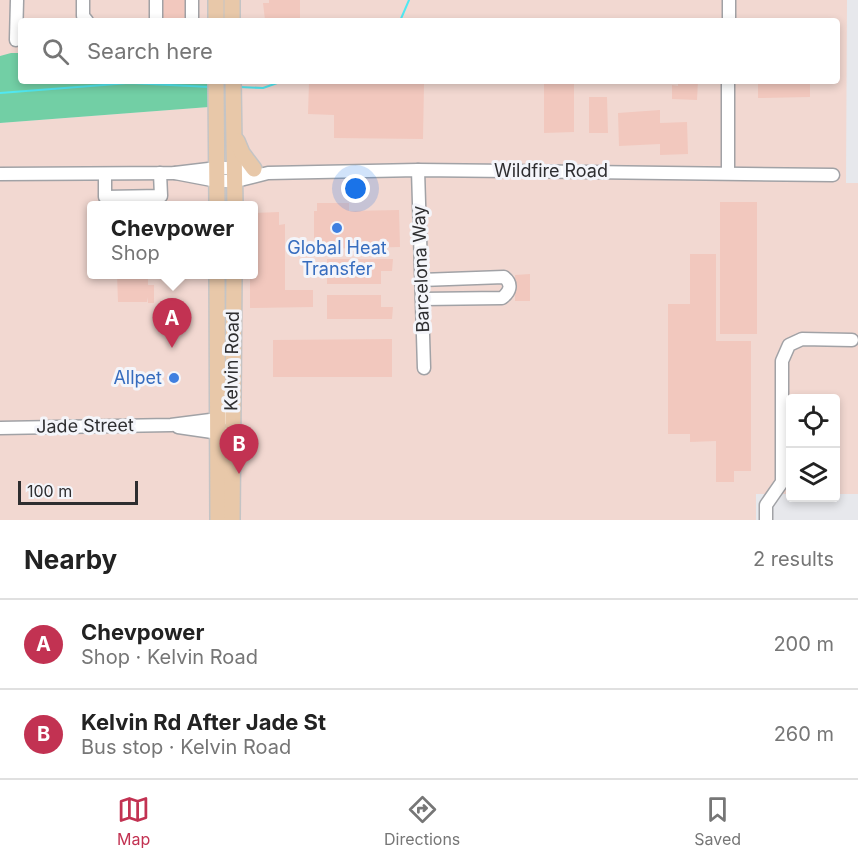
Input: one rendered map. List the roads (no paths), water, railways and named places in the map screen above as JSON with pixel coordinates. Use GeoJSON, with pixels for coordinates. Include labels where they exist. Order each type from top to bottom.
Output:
{"type":"FeatureCollection","features":[{"type":"Feature","properties":{"kind":"main road"},"geometry":{"type":"LineString","coordinates":[[216,0],[216,18]]}},
{"type":"Feature","properties":{"kind":"main road"},"geometry":{"type":"LineString","coordinates":[[232,0],[232,18]]}},
{"type":"Feature","properties":{"kind":"main road"},"geometry":{"type":"LineString","coordinates":[[216,84],[217,201]]}},
{"type":"Feature","properties":{"kind":"main road"},"geometry":{"type":"LineString","coordinates":[[233,84],[235,201]]}},
{"type":"Feature","properties":{"kind":"main road"},"geometry":{"type":"LineString","coordinates":[[235,135],[242,153],[261,171]]}},
{"type":"Feature","properties":{"kind":"main road","name":"Kelvin Road"},"geometry":{"type":"LineString","coordinates":[[218,279],[225,418],[225,518]]}},
{"type":"Feature","properties":{"kind":"main road","name":"Kelvin Road"},"geometry":{"type":"LineString","coordinates":[[225,418],[234,279]]}},
{"type":"Feature","properties":{"kind":"street"},"geometry":{"type":"LineString","coordinates":[[16,40],[17,0]]}},
{"type":"Feature","properties":{"kind":"street"},"geometry":{"type":"LineString","coordinates":[[83,0],[85,18]]}},
{"type":"Feature","properties":{"kind":"street"},"geometry":{"type":"LineString","coordinates":[[156,0],[156,18]]}},
{"type":"Feature","properties":{"kind":"street"},"geometry":{"type":"LineString","coordinates":[[192,0],[192,18]]}},
{"type":"Feature","properties":{"kind":"street"},"geometry":{"type":"LineString","coordinates":[[729,0],[729,18]]}},
{"type":"Feature","properties":{"kind":"street"},"geometry":{"type":"LineString","coordinates":[[728,84],[728,172]]}},
{"type":"Feature","properties":{"kind":"street","name":"Wildfire Road"},"geometry":{"type":"LineString","coordinates":[[0,174],[236,175],[261,171],[418,170],[833,175]]}},
{"type":"Feature","properties":{"kind":"street","name":"Barcelona Way"},"geometry":{"type":"LineString","coordinates":[[418,170],[423,368]]}},
{"type":"Feature","properties":{"kind":"street"},"geometry":{"type":"LineString","coordinates":[[105,174],[105,197],[161,196],[160,173]]}},
{"type":"Feature","properties":{"kind":"street"},"geometry":{"type":"LineString","coordinates":[[421,280],[504,277],[508,280],[510,287],[508,294],[502,298],[422,299]]}},
{"type":"Feature","properties":{"kind":"street"},"geometry":{"type":"LineString","coordinates":[[766,520],[766,505],[782,482],[782,361],[789,345],[802,339],[852,340]]}},
{"type":"Feature","properties":{"kind":"street","name":"Jade Street"},"geometry":{"type":"LineString","coordinates":[[0,428],[171,425],[225,418]]}},
{"type":"Feature","properties":{"kind":"street","name":"Jade Street"},"geometry":{"type":"LineString","coordinates":[[171,425],[225,434]]}},
{"type":"Feature","properties":{"kind":"waterway"},"geometry":{"type":"LineString","coordinates":[[401,18],[409,0]]}},
{"type":"Feature","properties":{"kind":"waterway"},"geometry":{"type":"LineString","coordinates":[[0,93],[116,84]]}},
{"type":"Feature","properties":{"kind":"waterway"},"geometry":{"type":"LineString","coordinates":[[149,84],[210,87]]}},
{"type":"Feature","properties":{"kind":"waterway"},"geometry":{"type":"LineString","coordinates":[[239,87],[263,88],[274,84]]}},
{"type":"Feature","properties":{"kind":"place","name":"Global Heat Transfer"},"geometry":{"type":"Point","coordinates":[337,228]}},
{"type":"Feature","properties":{"kind":"place","name":"Chevpower"},"geometry":{"type":"Point","coordinates":[172,348]}},
{"type":"Feature","properties":{"kind":"place","name":"Allpet"},"geometry":{"type":"Point","coordinates":[174,378]}},
{"type":"Feature","properties":{"kind":"place","name":"Kelvin Rd After Jade St"},"geometry":{"type":"Point","coordinates":[239,474]}}]}
